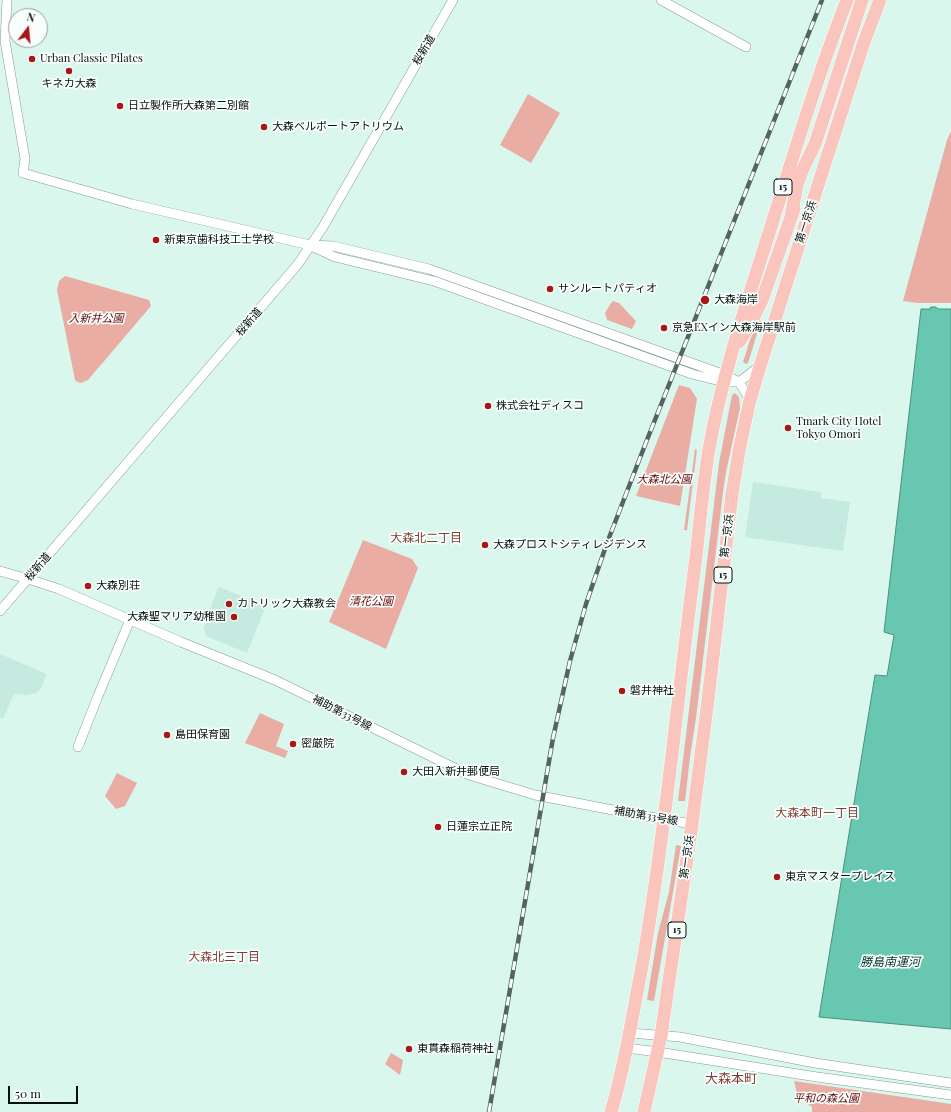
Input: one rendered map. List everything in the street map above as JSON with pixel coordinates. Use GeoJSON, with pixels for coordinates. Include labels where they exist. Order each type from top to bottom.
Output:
{"type":"FeatureCollection","features":[{"type":"Feature","properties":{"kind":"highway","name":"15"},"geometry":{"type":"LineString","coordinates":[[611,1112],[630,1033],[654,890],[709,450],[732,351],[831,41],[847,0]]}},
{"type":"Feature","properties":{"kind":"highway"},"geometry":{"type":"LineString","coordinates":[[732,351],[756,314],[791,217],[804,187],[815,144],[862,0]]}},
{"type":"Feature","properties":{"kind":"highway","name":"第一京浜"},"geometry":{"type":"LineString","coordinates":[[644,1112],[661,1036],[692,824],[711,678],[732,494],[739,451],[750,400],[760,366],[864,42],[880,0]]}},
{"type":"Feature","properties":{"kind":"street"},"geometry":{"type":"LineString","coordinates":[[7,0],[5,41],[25,159],[23,173],[132,204],[310,245],[335,257],[434,281],[679,370],[692,374],[725,378],[738,382],[750,400]]}},
{"type":"Feature","properties":{"kind":"street","name":"桜新道"},"geometry":{"type":"LineString","coordinates":[[0,611],[290,274],[323,227],[452,0]]}},
{"type":"Feature","properties":{"kind":"street"},"geometry":{"type":"LineString","coordinates":[[661,0],[746,47]]}},
{"type":"Feature","properties":{"kind":"street"},"geometry":{"type":"LineString","coordinates":[[738,382],[760,366]]}},
{"type":"Feature","properties":{"kind":"street","name":"補助第33号線"},"geometry":{"type":"LineString","coordinates":[[0,572],[59,589],[287,685],[469,775],[535,795],[692,824]]}},
{"type":"Feature","properties":{"kind":"street"},"geometry":{"type":"LineString","coordinates":[[78,747],[130,620]]}},
{"type":"Feature","properties":{"kind":"street"},"geometry":{"type":"LineString","coordinates":[[630,1033],[680,1037],[816,1063],[951,1083]]}},
{"type":"Feature","properties":{"kind":"street"},"geometry":{"type":"LineString","coordinates":[[627,1048],[817,1077],[951,1094]]}},
{"type":"Feature","properties":{"kind":"shaded area"},"geometry":{"type":"Polygon","coordinates":[[[753,482],[821,492],[821,498],[850,502],[843,551],[745,537],[753,482]]]}},
{"type":"Feature","properties":{"kind":"shaded area","name":"大森聖マリア幼稚園"},"geometry":{"type":"Polygon","coordinates":[[[219,587],[266,606],[247,653],[206,636],[204,628],[219,587]]]}},
{"type":"Feature","properties":{"kind":"shaded area"},"geometry":{"type":"Polygon","coordinates":[[[0,654],[47,674],[40,690],[36,693],[27,695],[14,694],[3,719],[0,718],[0,654]]]}},
{"type":"Feature","properties":{"kind":"green space"},"geometry":{"type":"Polygon","coordinates":[[[528,94],[560,113],[531,163],[500,145],[528,94]]]}},
{"type":"Feature","properties":{"kind":"green space"},"geometry":{"type":"Polygon","coordinates":[[[951,131],[951,303],[918,303],[903,301],[947,140],[951,131]]]}},
{"type":"Feature","properties":{"kind":"green space","name":"入新井公園"},"geometry":{"type":"Polygon","coordinates":[[[65,276],[149,300],[151,306],[88,380],[81,383],[75,380],[57,290],[59,281],[65,276]]]}},
{"type":"Feature","properties":{"kind":"green space"},"geometry":{"type":"Polygon","coordinates":[[[613,301],[619,303],[636,321],[632,329],[607,320],[605,313],[613,301]]]}},
{"type":"Feature","properties":{"kind":"green space"},"geometry":{"type":"Polygon","coordinates":[[[759,320],[761,321],[748,363],[746,364],[743,362],[750,340],[759,320]]]}},
{"type":"Feature","properties":{"kind":"green space","name":"大森北公園"},"geometry":{"type":"Polygon","coordinates":[[[679,385],[690,388],[697,399],[680,506],[636,496],[679,385]]]}},
{"type":"Feature","properties":{"kind":"green space"},"geometry":{"type":"Polygon","coordinates":[[[735,393],[739,397],[740,408],[723,492],[685,801],[678,801],[719,463],[732,395],[735,393]]]}},
{"type":"Feature","properties":{"kind":"green space"},"geometry":{"type":"Polygon","coordinates":[[[695,449],[697,450],[687,530],[684,530],[695,449]]]}},
{"type":"Feature","properties":{"kind":"green space","name":"清花公園"},"geometry":{"type":"Polygon","coordinates":[[[363,540],[412,559],[418,568],[386,649],[329,622],[363,540]]]}},
{"type":"Feature","properties":{"kind":"green space"},"geometry":{"type":"Polygon","coordinates":[[[260,713],[284,724],[276,746],[288,751],[285,758],[245,743],[260,713]]]}},
{"type":"Feature","properties":{"kind":"green space"},"geometry":{"type":"Polygon","coordinates":[[[117,773],[137,783],[125,806],[116,809],[105,796],[117,773]]]}},
{"type":"Feature","properties":{"kind":"green space"},"geometry":{"type":"Polygon","coordinates":[[[676,845],[681,846],[654,1001],[647,1000],[658,933],[669,892],[676,845]]]}},
{"type":"Feature","properties":{"kind":"green space"},"geometry":{"type":"Polygon","coordinates":[[[391,1053],[403,1060],[400,1075],[385,1064],[391,1053]]]}},
{"type":"Feature","properties":{"kind":"green space","name":"平和の森公園"},"geometry":{"type":"Polygon","coordinates":[[[794,1081],[951,1104],[951,1112],[812,1112],[812,1107],[798,1098],[794,1081]]]}},
{"type":"Feature","properties":{"kind":"water","name":"勝島南運河"},"geometry":{"type":"Polygon","coordinates":[[[931,307],[936,307],[938,309],[951,309],[951,1029],[819,1017],[875,675],[887,676],[894,635],[884,632],[921,309],[930,309],[931,307]]]}},
{"type":"Feature","properties":{"kind":"railway"},"geometry":{"type":"LineString","coordinates":[[489,1112],[553,738],[570,661],[586,604],[607,543],[645,445],[822,0]]}},
{"type":"Feature","properties":{"kind":"place","name":"Urban Classic Pilates"},"geometry":{"type":"Point","coordinates":[32,59]}},
{"type":"Feature","properties":{"kind":"place","name":"キネカ大森"},"geometry":{"type":"Point","coordinates":[69,71]}},
{"type":"Feature","properties":{"kind":"place","name":"日立製作所大森第二別館"},"geometry":{"type":"Point","coordinates":[120,106]}},
{"type":"Feature","properties":{"kind":"place","name":"大森ベルポートアトリウム"},"geometry":{"type":"Point","coordinates":[264,127]}},
{"type":"Feature","properties":{"kind":"place","name":"新東京歯科技工士学校"},"geometry":{"type":"Point","coordinates":[156,240]}},
{"type":"Feature","properties":{"kind":"place","name":"サンルートパティオ"},"geometry":{"type":"Point","coordinates":[550,289]}},
{"type":"Feature","properties":{"kind":"place","name":"大森海岸"},"geometry":{"type":"Point","coordinates":[705,300]}},
{"type":"Feature","properties":{"kind":"place","name":"京急EXイン大森海岸駅前"},"geometry":{"type":"Point","coordinates":[664,328]}},
{"type":"Feature","properties":{"kind":"place","name":"株式会社ディスコ"},"geometry":{"type":"Point","coordinates":[488,406]}},
{"type":"Feature","properties":{"kind":"place","name":"Tmark City Hotel Tokyo Omori"},"geometry":{"type":"Point","coordinates":[788,428]}},
{"type":"Feature","properties":{"kind":"place","name":"大森プロストシティレジデンス"},"geometry":{"type":"Point","coordinates":[485,545]}},
{"type":"Feature","properties":{"kind":"place","name":"大森別荘"},"geometry":{"type":"Point","coordinates":[88,586]}},
{"type":"Feature","properties":{"kind":"place","name":"カトリック大森教会"},"geometry":{"type":"Point","coordinates":[229,604]}},
{"type":"Feature","properties":{"kind":"place","name":"大森聖マリア幼稚園"},"geometry":{"type":"Point","coordinates":[234,617]}},
{"type":"Feature","properties":{"kind":"place","name":"磐井神社"},"geometry":{"type":"Point","coordinates":[622,691]}},
{"type":"Feature","properties":{"kind":"place","name":"島田保育園"},"geometry":{"type":"Point","coordinates":[167,735]}},
{"type":"Feature","properties":{"kind":"place","name":"密厳院"},"geometry":{"type":"Point","coordinates":[293,744]}},
{"type":"Feature","properties":{"kind":"place","name":"大田入新井郵便局"},"geometry":{"type":"Point","coordinates":[404,772]}},
{"type":"Feature","properties":{"kind":"place","name":"日蓮宗立正院"},"geometry":{"type":"Point","coordinates":[438,827]}},
{"type":"Feature","properties":{"kind":"place","name":"東京マスタープレイス"},"geometry":{"type":"Point","coordinates":[777,877]}},
{"type":"Feature","properties":{"kind":"place","name":"東貫森稲荷神社"},"geometry":{"type":"Point","coordinates":[409,1049]}},
{"type":"Feature","properties":{"kind":"district","name":"大森北二丁目"},"geometry":{"type":"Point","coordinates":[426,538]}},
{"type":"Feature","properties":{"kind":"district","name":"大森本町一丁目"},"geometry":{"type":"Point","coordinates":[817,813]}},
{"type":"Feature","properties":{"kind":"district","name":"大森北三丁目"},"geometry":{"type":"Point","coordinates":[224,957]}},
{"type":"Feature","properties":{"kind":"district","name":"大森本町"},"geometry":{"type":"Point","coordinates":[731,1079]}}]}
